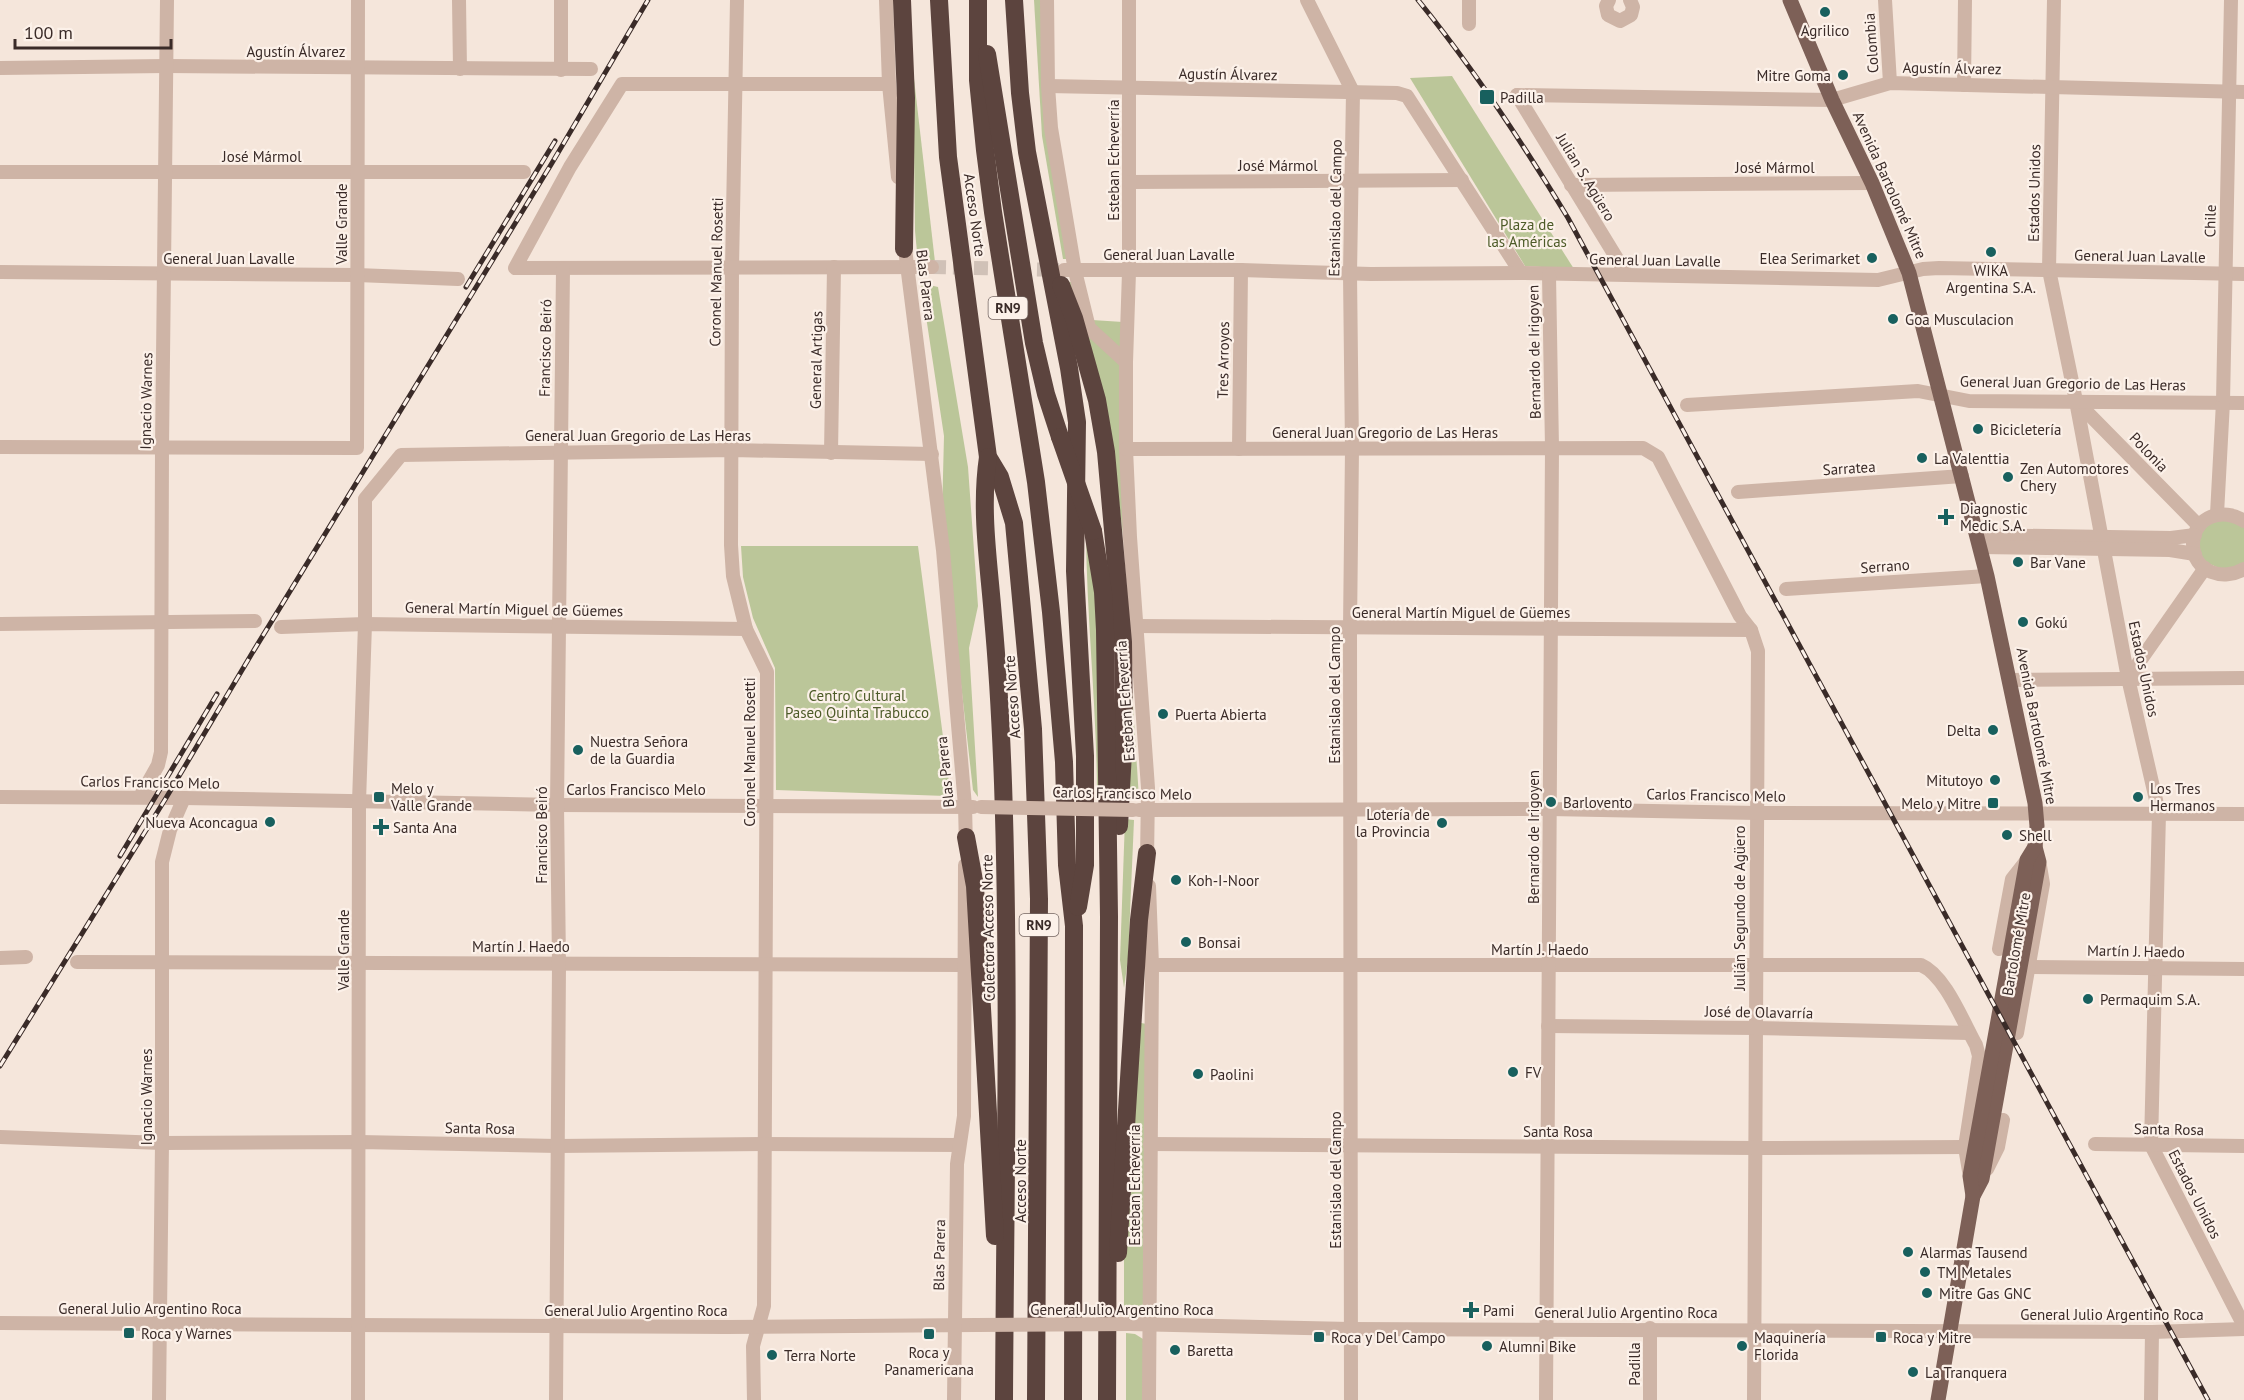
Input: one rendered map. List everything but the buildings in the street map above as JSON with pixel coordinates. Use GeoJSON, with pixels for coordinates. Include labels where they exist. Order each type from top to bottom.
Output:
{"type":"FeatureCollection","features":[{"type":"Feature","properties":{"kind":"highway"},"geometry":{"type":"LineString","coordinates":[[902,0],[906,110],[905,258]]}},
{"type":"Feature","properties":{"kind":"highway","name":"Acceso Norte"},"geometry":{"type":"LineString","coordinates":[[939,0],[948,157],[988,457],[1000,477],[1014,523],[1034,751],[1039,898],[1036,1400]]}},
{"type":"Feature","properties":{"kind":"highway"},"geometry":{"type":"LineString","coordinates":[[1014,0],[1020,93],[1027,152],[1069,368],[1077,422],[1075,571],[1085,756],[1085,865],[1074,926]]}},
{"type":"Feature","properties":{"kind":"highway"},"geometry":{"type":"LineString","coordinates":[[978,1],[1030,324],[1046,394],[1093,531],[1103,592],[1109,917],[1107,1400]]}},
{"type":"Feature","properties":{"kind":"highway","name":"Acceso Norte"},"geometry":{"type":"LineString","coordinates":[[978,1],[978,80],[985,150],[1036,482],[1051,612],[1064,762],[1067,865],[1074,926],[1073,1400]]}},
{"type":"Feature","properties":{"kind":"highway"},"geometry":{"type":"LineString","coordinates":[[1044,241],[1074,318],[1097,400],[1106,452],[1123,642],[1124,722],[1118,840],[1109,917]]}},
{"type":"Feature","properties":{"kind":"highway","name":"Colectora Acceso Norte"},"geometry":{"type":"LineString","coordinates":[[988,457],[984,482],[984,524],[993,620],[1003,781],[1007,931],[1004,1400]]}},
{"type":"Feature","properties":{"kind":"highway"},"geometry":{"type":"LineString","coordinates":[[966,837],[975,886],[994,1230],[1005,1298]]}},
{"type":"Feature","properties":{"kind":"highway"},"geometry":{"type":"LineString","coordinates":[[1115,1400],[1108,1332],[1120,1242],[1139,920],[1147,854]]}},
{"type":"Feature","properties":{"kind":"highway"},"geometry":{"type":"LineString","coordinates":[[991,1400],[1005,1336]]}},
{"type":"Feature","properties":{"kind":"main road","name":"Avenida Bartolomé Mitre"},"geometry":{"type":"LineString","coordinates":[[1790,0],[1832,100],[1872,183],[1909,273],[1979,541],[2010,680],[2036,813],[2033,856],[1938,1400]]}},
{"type":"Feature","properties":{"kind":"street","name":"Ignacio Warnes"},"geometry":{"type":"LineString","coordinates":[[140,797],[158,765],[162,752],[162,447],[167,0]]}},
{"type":"Feature","properties":{"kind":"street","name":"Valle Grande"},"geometry":{"type":"LineString","coordinates":[[162,447],[357,448],[358,0]]}},
{"type":"Feature","properties":{"kind":"street"},"geometry":{"type":"LineString","coordinates":[[459,0],[460,69]]}},
{"type":"Feature","properties":{"kind":"street"},"geometry":{"type":"LineString","coordinates":[[561,0],[561,70]]}},
{"type":"Feature","properties":{"kind":"street","name":"Coronel Manuel Rosetti"},"geometry":{"type":"LineString","coordinates":[[737,0],[732,268],[731,545],[733,576],[746,629],[767,672],[764,1306],[753,1346],[754,1400]]}},
{"type":"Feature","properties":{"kind":"street","name":"Blas Parera"},"geometry":{"type":"LineString","coordinates":[[886,0],[889,84],[905,258],[943,550],[965,806],[964,1116],[957,1164],[954,1400]]}},
{"type":"Feature","properties":{"kind":"street"},"geometry":{"type":"LineString","coordinates":[[1047,0],[1051,128],[1069,271],[1089,328],[1126,362]]}},
{"type":"Feature","properties":{"kind":"street","name":"Esteban Echeverría"},"geometry":{"type":"LineString","coordinates":[[1129,0],[1130,182],[1126,449],[1148,788],[1147,854],[1152,965],[1149,1400]]}},
{"type":"Feature","properties":{"kind":"street","name":"Estanislao del Campo"},"geometry":{"type":"LineString","coordinates":[[1307,0],[1353,92],[1350,274],[1352,449],[1350,628],[1351,1400]]}},
{"type":"Feature","properties":{"kind":"street"},"geometry":{"type":"LineString","coordinates":[[1469,0],[1469,24]]}},
{"type":"Feature","properties":{"kind":"street"},"geometry":{"type":"LineString","coordinates":[[1609,0],[1606,6],[1608,15],[1620,21],[1631,15],[1633,7],[1630,0]]}},
{"type":"Feature","properties":{"kind":"street","name":"Colombia"},"geometry":{"type":"LineString","coordinates":[[1885,0],[1890,83]]}},
{"type":"Feature","properties":{"kind":"street"},"geometry":{"type":"LineString","coordinates":[[1964,85],[1965,0]]}},
{"type":"Feature","properties":{"kind":"street","name":"Estados Unidos"},"geometry":{"type":"LineString","coordinates":[[2055,0],[2049,270],[2128,678],[2159,813],[2151,1145],[2244,1328]]}},
{"type":"Feature","properties":{"kind":"street","name":"Chile"},"geometry":{"type":"LineString","coordinates":[[2217,514],[2223,402],[2231,0]]}},
{"type":"Feature","properties":{"kind":"street","name":"Agustín Álvarez"},"geometry":{"type":"LineString","coordinates":[[0,68],[166,66],[591,69]]}},
{"type":"Feature","properties":{"kind":"street"},"geometry":{"type":"LineString","coordinates":[[889,84],[735,82],[622,84],[570,167],[515,268],[834,267],[905,258],[932,267]]}},
{"type":"Feature","properties":{"kind":"street","name":"Agustín Álvarez"},"geometry":{"type":"LineString","coordinates":[[1517,95],[1832,100],[1890,83],[2244,92]]}},
{"type":"Feature","properties":{"kind":"street","name":"Agustín Álvarez"},"geometry":{"type":"LineString","coordinates":[[1048,86],[1397,93],[1407,96]]}},
{"type":"Feature","properties":{"kind":"street","name":"Julian S. Agüero"},"geometry":{"type":"LineString","coordinates":[[1517,95],[1627,275]]}},
{"type":"Feature","properties":{"kind":"street","name":"Bernardo de Irigoyen"},"geometry":{"type":"LineString","coordinates":[[1407,96],[1521,273]]}},
{"type":"Feature","properties":{"kind":"street","name":"José Mármol"},"geometry":{"type":"LineString","coordinates":[[0,172],[524,172]]}},
{"type":"Feature","properties":{"kind":"street","name":"José Mármol"},"geometry":{"type":"LineString","coordinates":[[1130,182],[1462,180]]}},
{"type":"Feature","properties":{"kind":"street","name":"José Mármol"},"geometry":{"type":"LineString","coordinates":[[1571,185],[1872,183]]}},
{"type":"Feature","properties":{"kind":"street","name":"General Artigas"},"geometry":{"type":"LineString","coordinates":[[831,453],[834,267]]}},
{"type":"Feature","properties":{"kind":"street","name":"General Juan Lavalle"},"geometry":{"type":"LineString","coordinates":[[1069,271],[1521,273],[1878,280],[1939,268],[2244,274]]}},
{"type":"Feature","properties":{"kind":"street","name":"Francisco Beiró"},"geometry":{"type":"LineString","coordinates":[[556,1400],[559,963],[557,805],[562,269]]}},
{"type":"Feature","properties":{"kind":"street","name":"Tres Arroyos"},"geometry":{"type":"LineString","coordinates":[[1239,449],[1241,270]]}},
{"type":"Feature","properties":{"kind":"street","name":"General Juan Lavalle"},"geometry":{"type":"LineString","coordinates":[[0,272],[357,275],[458,279]]}},
{"type":"Feature","properties":{"kind":"street","name":"Bernardo de Irigoyen"},"geometry":{"type":"LineString","coordinates":[[1546,1400],[1552,448],[1550,275]]}},
{"type":"Feature","properties":{"kind":"street","name":"General Juan Gregorio de Las Heras"},"geometry":{"type":"LineString","coordinates":[[1688,405],[1918,392],[1969,401],[2244,403]]}},
{"type":"Feature","properties":{"kind":"street","name":"Polonia"},"geometry":{"type":"LineString","coordinates":[[2076,400],[2197,531]]}},
{"type":"Feature","properties":{"kind":"street"},"geometry":{"type":"LineString","coordinates":[[0,447],[162,447]]}},
{"type":"Feature","properties":{"kind":"street","name":"General Juan Gregorio de Las Heras"},"geometry":{"type":"LineString","coordinates":[[1126,449],[1643,448]]}},
{"type":"Feature","properties":{"kind":"street","name":"Julián Segundo de Agüero"},"geometry":{"type":"LineString","coordinates":[[1643,448],[1650,450],[1658,458],[1740,616],[1750,630],[1758,651],[1754,1400]]}},
{"type":"Feature","properties":{"kind":"street","name":"General Juan Gregorio de Las Heras"},"geometry":{"type":"LineString","coordinates":[[365,499],[401,455],[732,450],[932,454]]}},
{"type":"Feature","properties":{"kind":"street","name":"Sarratea"},"geometry":{"type":"LineString","coordinates":[[1738,492],[1962,476]]}},
{"type":"Feature","properties":{"kind":"street","name":"Valle Grande"},"geometry":{"type":"LineString","coordinates":[[358,1400],[360,962],[358,802],[365,624],[365,499]]}},
{"type":"Feature","properties":{"kind":"street"},"geometry":{"type":"LineString","coordinates":[[2244,521],[2227,513],[2210,516],[2197,531],[2193,544],[2195,554],[2205,568],[2215,574],[2225,576],[2235,574],[2244,568]]}},
{"type":"Feature","properties":{"kind":"street"},"geometry":{"type":"LineString","coordinates":[[2102,543],[2171,538],[2197,531]]}},
{"type":"Feature","properties":{"kind":"street"},"geometry":{"type":"LineString","coordinates":[[1979,541],[2102,543],[2195,554]]}},
{"type":"Feature","properties":{"kind":"street"},"geometry":{"type":"LineString","coordinates":[[2128,678],[2205,568]]}},
{"type":"Feature","properties":{"kind":"street","name":"Serrano"},"geometry":{"type":"LineString","coordinates":[[1786,589],[1987,576]]}},
{"type":"Feature","properties":{"kind":"street"},"geometry":{"type":"LineString","coordinates":[[0,624],[255,621]]}},
{"type":"Feature","properties":{"kind":"street","name":"General Martín Miguel de Güemes"},"geometry":{"type":"LineString","coordinates":[[281,627],[365,624],[746,629]]}},
{"type":"Feature","properties":{"kind":"street","name":"General Martín Miguel de Güemes"},"geometry":{"type":"LineString","coordinates":[[1136,626],[1750,630]]}},
{"type":"Feature","properties":{"kind":"street"},"geometry":{"type":"LineString","coordinates":[[2010,680],[2244,678]]}},
{"type":"Feature","properties":{"kind":"street","name":"Carlos Francisco Melo"},"geometry":{"type":"LineString","coordinates":[[0,797],[140,797],[557,805],[965,806],[1133,810],[1550,809],[1756,813],[2244,814]]}},
{"type":"Feature","properties":{"kind":"street","name":"Ignacio Warnes"},"geometry":{"type":"LineString","coordinates":[[159,1400],[162,862],[170,830],[184,798]]}},
{"type":"Feature","properties":{"kind":"street","name":"Bartolomé Mitre"},"geometry":{"type":"LineString","coordinates":[[1999,949],[2012,879],[2033,856],[2043,884],[2017,1033]]}},
{"type":"Feature","properties":{"kind":"street"},"geometry":{"type":"LineString","coordinates":[[0,958],[26,957]]}},
{"type":"Feature","properties":{"kind":"street","name":"Martín J. Haedo"},"geometry":{"type":"LineString","coordinates":[[77,962],[964,965]]}},
{"type":"Feature","properties":{"kind":"street","name":"Martín J. Haedo"},"geometry":{"type":"LineString","coordinates":[[1152,965],[1912,964],[1928,968],[1939,978],[1969,1033]]}},
{"type":"Feature","properties":{"kind":"street","name":"Martín J. Haedo"},"geometry":{"type":"LineString","coordinates":[[2029,967],[2244,969]]}},
{"type":"Feature","properties":{"kind":"street","name":"José de Olavarría"},"geometry":{"type":"LineString","coordinates":[[1548,1026],[1969,1033]]}},
{"type":"Feature","properties":{"kind":"street"},"geometry":{"type":"LineString","coordinates":[[1969,1033],[1977,1049],[1979,1065],[1965,1147],[1976,1177]]}},
{"type":"Feature","properties":{"kind":"street"},"geometry":{"type":"LineString","coordinates":[[1976,1177],[1998,1147],[2003,1120]]}},
{"type":"Feature","properties":{"kind":"street","name":"Santa Rosa"},"geometry":{"type":"LineString","coordinates":[[0,1137],[162,1143],[360,1142],[557,1146],[959,1145]]}},
{"type":"Feature","properties":{"kind":"street","name":"Santa Rosa"},"geometry":{"type":"LineString","coordinates":[[1150,1144],[1965,1147]]}},
{"type":"Feature","properties":{"kind":"street","name":"Santa Rosa"},"geometry":{"type":"LineString","coordinates":[[2095,1144],[2244,1146]]}},
{"type":"Feature","properties":{"kind":"street","name":"General Julio Argentino Roca"},"geometry":{"type":"LineString","coordinates":[[0,1323],[556,1327],[1149,1324],[1350,1329],[1650,1328],[2152,1332],[2244,1328]]}},
{"type":"Feature","properties":{"kind":"street","name":"Padilla"},"geometry":{"type":"LineString","coordinates":[[1650,1328],[1650,1400]]}},
{"type":"Feature","properties":{"kind":"street"},"geometry":{"type":"LineString","coordinates":[[2151,1400],[2152,1332]]}},
{"type":"Feature","properties":{"kind":"green space"},"geometry":{"type":"Polygon","coordinates":[[[1034,0],[1042,0],[1069,259],[1063,259],[1042,136],[1034,0]]]}},
{"type":"Feature","properties":{"kind":"green space"},"geometry":{"type":"Polygon","coordinates":[[[913,70],[935,262],[918,262],[915,231],[913,70]]]}},
{"type":"Feature","properties":{"kind":"green space","name":"Plaza de las Américas"},"geometry":{"type":"Polygon","coordinates":[[[1452,76],[1574,269],[1525,266],[1410,78],[1452,76]]]}},
{"type":"Feature","properties":{"kind":"green space"},"geometry":{"type":"Polygon","coordinates":[[[1069,282],[1075,282],[1083,320],[1120,360],[1124,542],[1114,463],[1069,282]]]}},
{"type":"Feature","properties":{"kind":"green space"},"geometry":{"type":"Polygon","coordinates":[[[921,283],[938,287],[968,467],[978,606],[969,648],[978,797],[973,790],[942,516],[944,436],[921,283]]]}},
{"type":"Feature","properties":{"kind":"green space"},"geometry":{"type":"Polygon","coordinates":[[[1092,320],[1123,322],[1122,350],[1099,334],[1092,320]]]}},
{"type":"Feature","properties":{"kind":"green space"},"geometry":{"type":"Polygon","coordinates":[[[2218,518],[2244,525],[2244,563],[2228,572],[2203,561],[2198,545],[2203,527],[2218,518]]]}},
{"type":"Feature","properties":{"kind":"green space"},"geometry":{"type":"Polygon","coordinates":[[[1086,536],[1097,596],[1100,797],[1097,797],[1086,536]]]}},
{"type":"Feature","properties":{"kind":"green space","name":"Centro Cultural Paseo Quinta Trabucco"},"geometry":{"type":"Polygon","coordinates":[[[741,546],[918,546],[950,790],[946,796],[776,790],[775,668],[753,618],[743,577],[741,546]]]}},
{"type":"Feature","properties":{"kind":"green space"},"geometry":{"type":"Polygon","coordinates":[[[1129,645],[1139,798],[1124,798],[1129,645]]]}},
{"type":"Feature","properties":{"kind":"green space"},"geometry":{"type":"Polygon","coordinates":[[[1125,819],[1134,820],[1128,959],[1124,988],[1120,960],[1125,819]]]}},
{"type":"Feature","properties":{"kind":"green space"},"geometry":{"type":"Polygon","coordinates":[[[1141,1023],[1147,1024],[1143,1308],[1132,1318],[1124,1317],[1124,1250],[1141,1023]]]}},
{"type":"Feature","properties":{"kind":"green space"},"geometry":{"type":"Polygon","coordinates":[[[1126,1333],[1135,1334],[1143,1339],[1145,1400],[1126,1400],[1126,1333]]]}},
{"type":"Feature","properties":{"kind":"tunnel"},"geometry":{"type":"LineString","coordinates":[[932,267],[1059,270]]}},
{"type":"Feature","properties":{"kind":"railway"},"geometry":{"type":"LineString","coordinates":[[0,1066],[166,798],[552,163],[648,0]]}},
{"type":"Feature","properties":{"kind":"railway"},"geometry":{"type":"LineString","coordinates":[[1418,0],[1459,52],[1497,106],[1568,218],[2208,1400]]}},
{"type":"Feature","properties":{"kind":"railway"},"geometry":{"type":"LineString","coordinates":[[466,287],[555,141]]}},
{"type":"Feature","properties":{"kind":"railway"},"geometry":{"type":"LineString","coordinates":[[120,856],[217,694]]}},
{"type":"Feature","properties":{"kind":"place","name":"Agrilico"},"geometry":{"type":"Point","coordinates":[1825,12]}},
{"type":"Feature","properties":{"kind":"place","name":"Mitre Goma"},"geometry":{"type":"Point","coordinates":[1843,75]}},
{"type":"Feature","properties":{"kind":"place","name":"Padilla"},"geometry":{"type":"Point","coordinates":[1487,97]}},
{"type":"Feature","properties":{"kind":"place","name":"WIKA Argentina S.A."},"geometry":{"type":"Point","coordinates":[1991,252]}},
{"type":"Feature","properties":{"kind":"place","name":"Elea Serimarket"},"geometry":{"type":"Point","coordinates":[1872,258]}},
{"type":"Feature","properties":{"kind":"place","name":"Goa Musculacion"},"geometry":{"type":"Point","coordinates":[1893,319]}},
{"type":"Feature","properties":{"kind":"place","name":"Bicicletería"},"geometry":{"type":"Point","coordinates":[1978,429]}},
{"type":"Feature","properties":{"kind":"place","name":"La Valenttia"},"geometry":{"type":"Point","coordinates":[1922,458]}},
{"type":"Feature","properties":{"kind":"place","name":"Zen Automotores Chery"},"geometry":{"type":"Point","coordinates":[2008,477]}},
{"type":"Feature","properties":{"kind":"place","name":"Diagnostic Medic S.A."},"geometry":{"type":"Point","coordinates":[1946,517]}},
{"type":"Feature","properties":{"kind":"place","name":"Bar Vane"},"geometry":{"type":"Point","coordinates":[2018,562]}},
{"type":"Feature","properties":{"kind":"place","name":"Gokú"},"geometry":{"type":"Point","coordinates":[2023,622]}},
{"type":"Feature","properties":{"kind":"place","name":"Puerta Abierta"},"geometry":{"type":"Point","coordinates":[1163,714]}},
{"type":"Feature","properties":{"kind":"place","name":"Delta"},"geometry":{"type":"Point","coordinates":[1993,730]}},
{"type":"Feature","properties":{"kind":"place","name":"Nuestra Señora de la Guardia"},"geometry":{"type":"Point","coordinates":[578,750]}},
{"type":"Feature","properties":{"kind":"place","name":"Mitutoyo"},"geometry":{"type":"Point","coordinates":[1995,780]}},
{"type":"Feature","properties":{"kind":"place","name":"Melo y Valle Grande"},"geometry":{"type":"Point","coordinates":[379,797]}},
{"type":"Feature","properties":{"kind":"place","name":"Los Tres Hermanos"},"geometry":{"type":"Point","coordinates":[2138,797]}},
{"type":"Feature","properties":{"kind":"place","name":"Barlovento"},"geometry":{"type":"Point","coordinates":[1551,802]}},
{"type":"Feature","properties":{"kind":"place","name":"Melo y Mitre"},"geometry":{"type":"Point","coordinates":[1993,803]}},
{"type":"Feature","properties":{"kind":"place","name":"Nueva Aconcagua"},"geometry":{"type":"Point","coordinates":[270,822]}},
{"type":"Feature","properties":{"kind":"place","name":"Lotería de la Provincia"},"geometry":{"type":"Point","coordinates":[1442,823]}},
{"type":"Feature","properties":{"kind":"place","name":"Santa Ana"},"geometry":{"type":"Point","coordinates":[381,827]}},
{"type":"Feature","properties":{"kind":"place","name":"Shell"},"geometry":{"type":"Point","coordinates":[2007,835]}},
{"type":"Feature","properties":{"kind":"place","name":"Koh-I-Noor"},"geometry":{"type":"Point","coordinates":[1176,880]}},
{"type":"Feature","properties":{"kind":"place","name":"Bonsai"},"geometry":{"type":"Point","coordinates":[1186,942]}},
{"type":"Feature","properties":{"kind":"place","name":"Permaquim S.A."},"geometry":{"type":"Point","coordinates":[2088,999]}},
{"type":"Feature","properties":{"kind":"place","name":"FV"},"geometry":{"type":"Point","coordinates":[1513,1072]}},
{"type":"Feature","properties":{"kind":"place","name":"Paolini"},"geometry":{"type":"Point","coordinates":[1198,1074]}},
{"type":"Feature","properties":{"kind":"place","name":"Alarmas Tausend"},"geometry":{"type":"Point","coordinates":[1908,1252]}},
{"type":"Feature","properties":{"kind":"place","name":"TM Metales"},"geometry":{"type":"Point","coordinates":[1925,1272]}},
{"type":"Feature","properties":{"kind":"place","name":"Mitre Gas GNC"},"geometry":{"type":"Point","coordinates":[1927,1293]}},
{"type":"Feature","properties":{"kind":"place","name":"Pami"},"geometry":{"type":"Point","coordinates":[1471,1310]}},
{"type":"Feature","properties":{"kind":"place","name":"Roca y Warnes"},"geometry":{"type":"Point","coordinates":[129,1333]}},
{"type":"Feature","properties":{"kind":"place","name":"Roca y Panamericana"},"geometry":{"type":"Point","coordinates":[929,1334]}},
{"type":"Feature","properties":{"kind":"place","name":"Roca y Del Campo"},"geometry":{"type":"Point","coordinates":[1319,1337]}},
{"type":"Feature","properties":{"kind":"place","name":"Roca y Mitre"},"geometry":{"type":"Point","coordinates":[1881,1337]}},
{"type":"Feature","properties":{"kind":"place","name":"Alumni Bike"},"geometry":{"type":"Point","coordinates":[1487,1346]}},
{"type":"Feature","properties":{"kind":"place","name":"Maquinería Florida"},"geometry":{"type":"Point","coordinates":[1742,1346]}},
{"type":"Feature","properties":{"kind":"place","name":"Baretta"},"geometry":{"type":"Point","coordinates":[1175,1350]}},
{"type":"Feature","properties":{"kind":"place","name":"Terra Norte"},"geometry":{"type":"Point","coordinates":[772,1355]}},
{"type":"Feature","properties":{"kind":"place","name":"La Tranquera"},"geometry":{"type":"Point","coordinates":[1913,1372]}}]}
